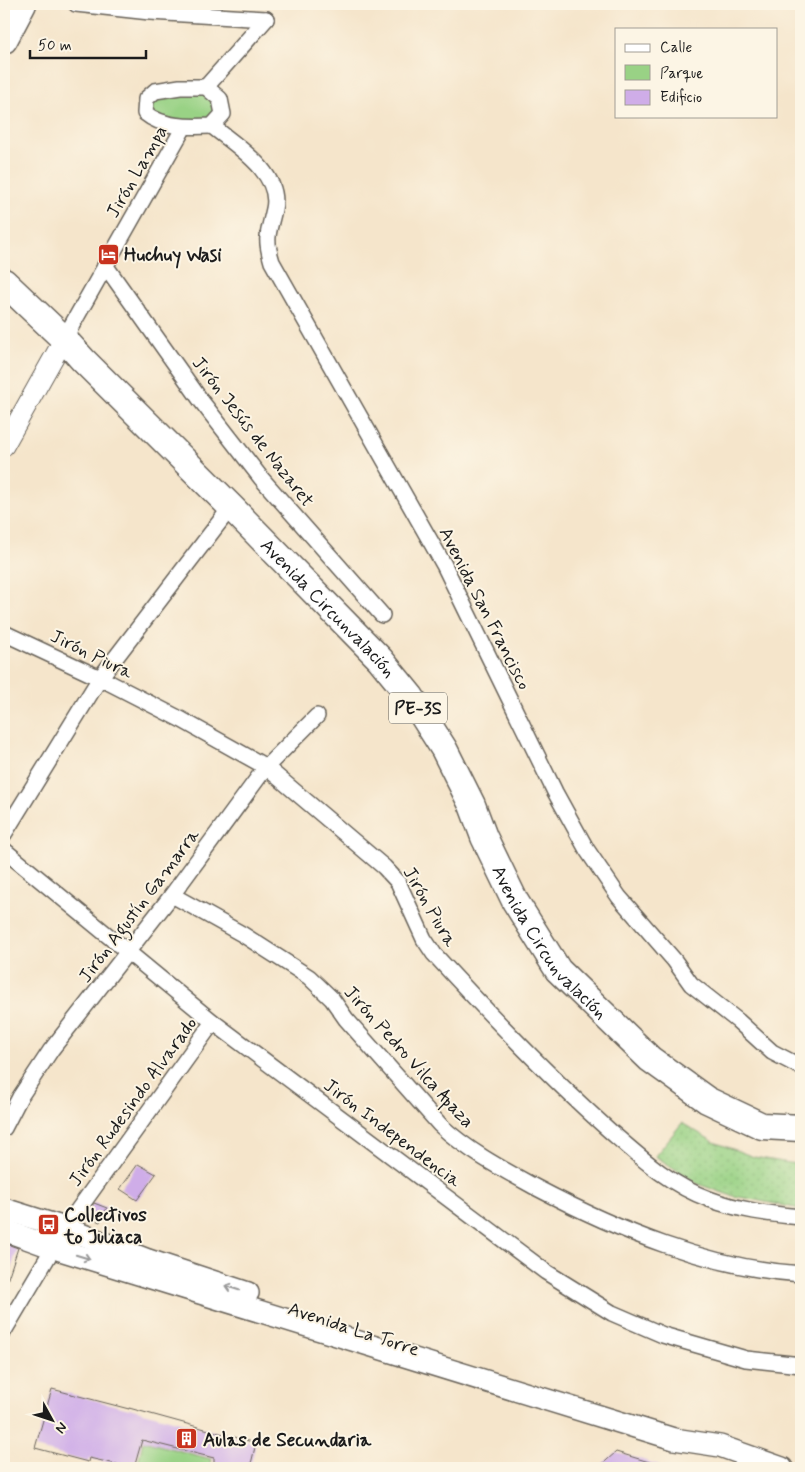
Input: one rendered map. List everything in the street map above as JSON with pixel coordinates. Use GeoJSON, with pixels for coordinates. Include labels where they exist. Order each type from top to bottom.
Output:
{"type":"FeatureCollection","features":[{"type":"Feature","properties":{"kind":"highway"},"geometry":{"type":"LineString","coordinates":[[4,40],[23,4]]}},
{"type":"Feature","properties":{"kind":"highway","name":"Avenida Circunvalación"},"geometry":{"type":"LineString","coordinates":[[4,282],[64,339],[231,507],[380,659],[411,697],[444,749],[472,805],[484,837],[515,900],[558,970],[650,1060],[707,1100],[762,1126],[801,1128]]}},
{"type":"Feature","properties":{"kind":"main road","name":"Avenida La Torre"},"geometry":{"type":"LineString","coordinates":[[4,1209],[65,1228],[148,1260],[407,1346],[680,1427],[706,1443]]}},
{"type":"Feature","properties":{"kind":"main road","name":"Avenida La Torre"},"geometry":{"type":"LineString","coordinates":[[4,1230],[54,1248],[674,1439],[720,1446],[759,1464],[782,1468]]}},
{"type":"Feature","properties":{"kind":"street"},"geometry":{"type":"LineString","coordinates":[[76,4],[150,8],[266,19],[206,87]]}},
{"type":"Feature","properties":{"kind":"street"},"geometry":{"type":"LineString","coordinates":[[180,87],[206,87],[220,99],[223,114],[212,126],[184,127],[154,120],[145,113],[146,99],[155,91],[180,87]]}},
{"type":"Feature","properties":{"kind":"street","name":"Avenida San Francisco"},"geometry":{"type":"LineString","coordinates":[[212,126],[256,162],[268,180],[275,199],[267,236],[272,262],[444,566],[554,792],[587,850],[619,897],[674,960],[691,984],[738,1021],[772,1052],[801,1066]]}},
{"type":"Feature","properties":{"kind":"street","name":"Jirón Lampa"},"geometry":{"type":"LineString","coordinates":[[64,339],[184,127]]}},
{"type":"Feature","properties":{"kind":"street","name":"Jirón Jesús de Nazaret"},"geometry":{"type":"LineString","coordinates":[[105,265],[202,402],[261,478],[382,615]]}},
{"type":"Feature","properties":{"kind":"street"},"geometry":{"type":"LineString","coordinates":[[4,443],[64,339]]}},
{"type":"Feature","properties":{"kind":"street"},"geometry":{"type":"LineString","coordinates":[[4,834],[100,678],[231,507]]}},
{"type":"Feature","properties":{"kind":"street","name":"Jirón Piura"},"geometry":{"type":"LineString","coordinates":[[4,633],[100,678],[182,720],[266,767],[384,867],[398,882],[424,939],[434,954],[559,1084],[640,1157],[671,1180],[708,1199],[734,1207],[801,1217]]}},
{"type":"Feature","properties":{"kind":"street","name":"Jirón Agustín Gamarra"},"geometry":{"type":"LineString","coordinates":[[4,1128],[20,1097],[50,1050],[172,895],[266,767],[317,716]]}},
{"type":"Feature","properties":{"kind":"street","name":"Jirón Independencia"},"geometry":{"type":"LineString","coordinates":[[4,850],[213,1022],[539,1266],[612,1313],[650,1330],[691,1344],[746,1359],[801,1365]]}},
{"type":"Feature","properties":{"kind":"street","name":"Jirón Pedro Vilca Apaza"},"geometry":{"type":"LineString","coordinates":[[172,895],[242,934],[309,977],[332,999],[346,1019],[440,1125],[456,1140],[480,1156],[573,1207],[640,1236],[717,1260],[766,1271],[801,1274]]}},
{"type":"Feature","properties":{"kind":"street","name":"Jirón Rudesindo Alvarado"},"geometry":{"type":"LineString","coordinates":[[4,1331],[65,1228],[213,1022]]}},
{"type":"Feature","properties":{"kind":"green space"},"geometry":{"type":"Polygon","coordinates":[[[205,88],[220,100],[211,125],[154,120],[147,100],[205,88]]]}},
{"type":"Feature","properties":{"kind":"green space"},"geometry":{"type":"Polygon","coordinates":[[[682,1123],[714,1142],[754,1157],[801,1165],[801,1209],[729,1195],[698,1184],[655,1156],[682,1123]]]}},
{"type":"Feature","properties":{"kind":"green space"},"geometry":{"type":"Polygon","coordinates":[[[143,1441],[211,1459],[209,1468],[137,1468],[143,1441]]]}},
{"type":"Feature","properties":{"kind":"building"},"geometry":{"type":"Polygon","coordinates":[[[138,1164],[156,1174],[137,1200],[120,1189],[138,1164]]]}},
{"type":"Feature","properties":{"kind":"building"},"geometry":{"type":"Polygon","coordinates":[[[94,1203],[107,1208],[100,1222],[85,1216],[94,1203]]]}},
{"type":"Feature","properties":{"kind":"building"},"geometry":{"type":"Polygon","coordinates":[[[4,1243],[18,1248],[6,1284],[4,1284],[4,1243]]]}},
{"type":"Feature","properties":{"kind":"building"},"geometry":{"type":"Polygon","coordinates":[[[52,1389],[256,1443],[250,1468],[224,1468],[225,1466],[214,1462],[214,1458],[142,1440],[134,1468],[89,1458],[88,1462],[35,1448],[52,1389]]]}},
{"type":"Feature","properties":{"kind":"building"},"geometry":{"type":"Polygon","coordinates":[[[616,1452],[659,1465],[658,1468],[598,1468],[616,1452]]]}},
{"type":"Feature","properties":{"kind":"place","name":"Huchuy Wasi"},"geometry":{"type":"Point","coordinates":[108,254]}},
{"type":"Feature","properties":{"kind":"place","name":"Collectivos to Juliaca"},"geometry":{"type":"Point","coordinates":[48,1225]}},
{"type":"Feature","properties":{"kind":"place","name":"Aulas de Secundaria"},"geometry":{"type":"Point","coordinates":[187,1439]}}]}
